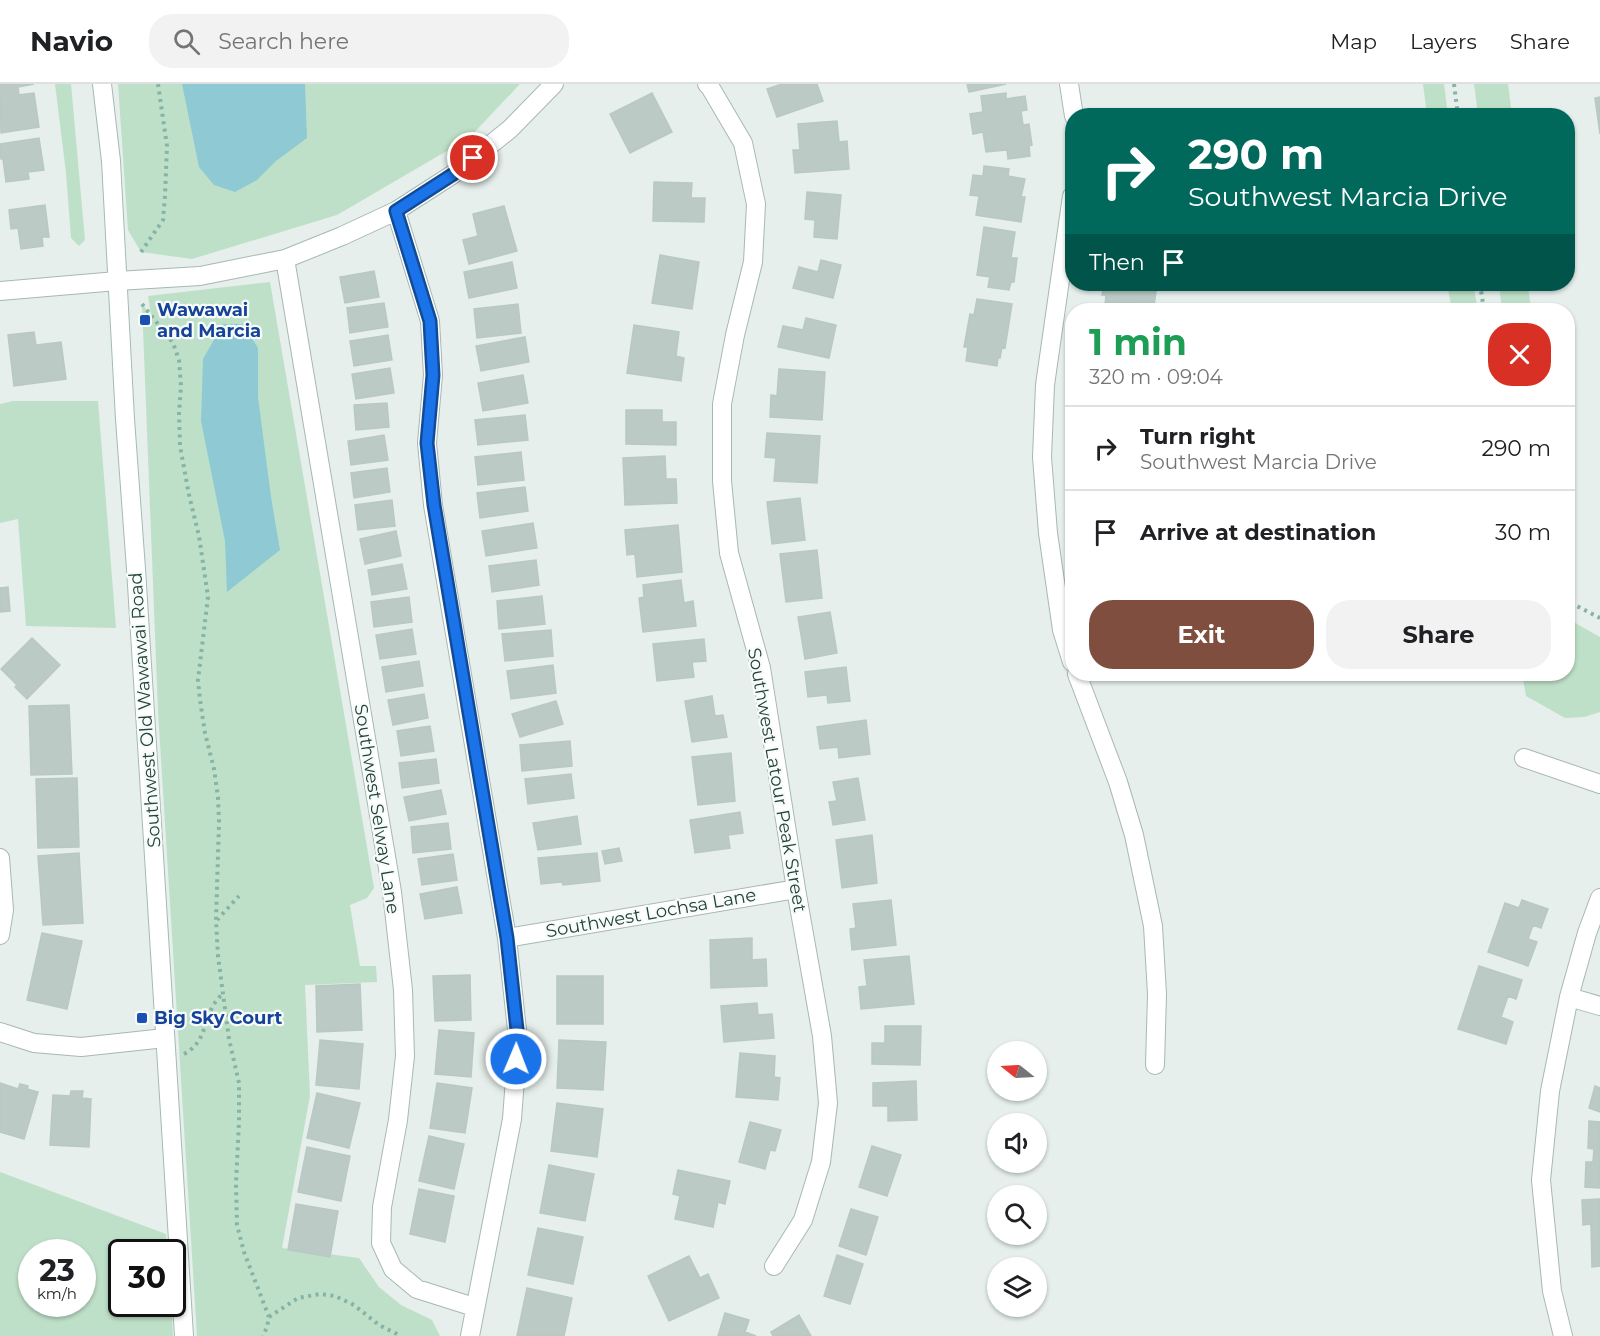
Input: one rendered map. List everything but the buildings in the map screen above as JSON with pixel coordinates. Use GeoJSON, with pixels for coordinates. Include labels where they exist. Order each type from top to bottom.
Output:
{"type":"FeatureCollection","features":[{"type":"Feature","properties":{"kind":"street","name":"Southwest Old Wawawai Road"},"geometry":{"type":"LineString","coordinates":[[102,84],[111,161],[184,1336]]}},
{"type":"Feature","properties":{"kind":"street"},"geometry":{"type":"LineString","coordinates":[[0,291],[200,276],[285,259],[396,211],[455,173],[510,129],[554,84]]}},
{"type":"Feature","properties":{"kind":"street","name":"Southwest Latour Peak Street"},"geometry":{"type":"LineString","coordinates":[[707,84],[743,143],[756,204],[753,262],[735,335],[722,404],[722,481],[729,553],[761,668],[822,1036],[828,1102],[821,1162],[803,1220],[774,1266]]}},
{"type":"Feature","properties":{"kind":"street"},"geometry":{"type":"LineString","coordinates":[[1069,84],[1073,108]]}},
{"type":"Feature","properties":{"kind":"street"},"geometry":{"type":"LineString","coordinates":[[396,211],[430,321],[433,375],[427,443],[434,505],[507,938],[518,1039],[512,1119],[470,1336]]}},
{"type":"Feature","properties":{"kind":"street"},"geometry":{"type":"LineString","coordinates":[[1065,247],[1046,385],[1042,457],[1048,533],[1065,640]]}},
{"type":"Feature","properties":{"kind":"street","name":"Southwest Selway Lane"},"geometry":{"type":"LineString","coordinates":[[285,259],[392,892],[404,990],[405,1056],[398,1120],[382,1207],[381,1243],[393,1269],[417,1288],[474,1307]]}},
{"type":"Feature","properties":{"kind":"street"},"geometry":{"type":"LineString","coordinates":[[1080,681],[1118,782],[1134,835],[1150,915],[1157,994],[1155,1065]]}},
{"type":"Feature","properties":{"kind":"street"},"geometry":{"type":"LineString","coordinates":[[1524,758],[1600,784]]}},
{"type":"Feature","properties":{"kind":"street"},"geometry":{"type":"LineString","coordinates":[[0,858],[4,909],[0,935]]}},
{"type":"Feature","properties":{"kind":"street","name":"Southwest Lochsa Lane"},"geometry":{"type":"LineString","coordinates":[[507,938],[796,889]]}},
{"type":"Feature","properties":{"kind":"street"},"geometry":{"type":"LineString","coordinates":[[1563,1336],[1552,1291],[1541,1180],[1550,1091],[1569,997],[1587,933],[1600,898]]}},
{"type":"Feature","properties":{"kind":"street"},"geometry":{"type":"LineString","coordinates":[[1569,997],[1600,1006]]}},
{"type":"Feature","properties":{"kind":"street"},"geometry":{"type":"LineString","coordinates":[[0,1032],[34,1043],[81,1047],[165,1038]]}},
{"type":"Feature","properties":{"kind":"path"},"geometry":{"type":"LineString","coordinates":[[141,252],[163,220],[166,146],[158,84]]}},
{"type":"Feature","properties":{"kind":"path"},"geometry":{"type":"LineString","coordinates":[[1454,84],[1457,108]]}},
{"type":"Feature","properties":{"kind":"path"},"geometry":{"type":"LineString","coordinates":[[142,304],[173,343],[179,360],[180,446],[206,572],[208,597],[198,680],[205,733],[218,797],[216,920],[218,956],[229,1040],[239,1083],[237,1226],[244,1252],[269,1317],[263,1336]]}},
{"type":"Feature","properties":{"kind":"path"},"geometry":{"type":"LineString","coordinates":[[1575,605],[1600,618]]}},
{"type":"Feature","properties":{"kind":"path"},"geometry":{"type":"LineString","coordinates":[[216,920],[239,896]]}},
{"type":"Feature","properties":{"kind":"path"},"geometry":{"type":"LineString","coordinates":[[167,1059],[186,1053],[195,1047],[201,1038],[212,1007],[222,993]]}},
{"type":"Feature","properties":{"kind":"path"},"geometry":{"type":"LineString","coordinates":[[269,1317],[298,1298],[320,1294],[335,1296],[354,1305],[379,1325],[401,1336]]}},
{"type":"Feature","properties":{"kind":"green space"},"geometry":{"type":"Polygon","coordinates":[[[55,84],[71,84],[85,240],[79,246],[71,238],[55,84]]]}},
{"type":"Feature","properties":{"kind":"green space"},"geometry":{"type":"Polygon","coordinates":[[[118,84],[520,84],[469,138],[337,215],[192,259],[141,252],[128,230],[118,84]]]}},
{"type":"Feature","properties":{"kind":"green space"},"geometry":{"type":"Polygon","coordinates":[[[1423,84],[1444,84],[1447,108],[1426,108],[1423,84]]]}},
{"type":"Feature","properties":{"kind":"green space"},"geometry":{"type":"Polygon","coordinates":[[[1474,84],[1508,84],[1511,108],[1477,108],[1474,84]]]}},
{"type":"Feature","properties":{"kind":"green space"},"geometry":{"type":"Polygon","coordinates":[[[270,282],[374,888],[367,898],[350,905],[360,966],[376,966],[377,982],[305,985],[310,1096],[282,1248],[359,1258],[379,1287],[401,1305],[432,1320],[440,1336],[197,1336],[158,711],[142,304],[151,315],[148,296],[270,282]]]}},
{"type":"Feature","properties":{"kind":"green space"},"geometry":{"type":"Polygon","coordinates":[[[1448,291],[1474,291],[1477,303],[1451,303],[1448,291]]]}},
{"type":"Feature","properties":{"kind":"green space"},"geometry":{"type":"Polygon","coordinates":[[[1500,291],[1529,291],[1530,303],[1501,303],[1500,291]]]}},
{"type":"Feature","properties":{"kind":"green space"},"geometry":{"type":"Polygon","coordinates":[[[13,401],[98,401],[116,628],[26,626],[18,519],[0,523],[0,404],[13,401]]]}},
{"type":"Feature","properties":{"kind":"green space"},"geometry":{"type":"Polygon","coordinates":[[[1575,622],[1600,637],[1600,712],[1584,717],[1565,718],[1526,696],[1523,681],[1575,681],[1575,622]]]}},
{"type":"Feature","properties":{"kind":"green space"},"geometry":{"type":"Polygon","coordinates":[[[0,1172],[166,1234],[166,1239],[108,1239],[108,1317],[172,1317],[173,1336],[0,1336],[0,1172]]]}},
{"type":"Feature","properties":{"kind":"water"},"geometry":{"type":"Polygon","coordinates":[[[182,84],[305,84],[307,138],[276,161],[257,180],[235,192],[214,185],[199,167],[182,84]]]}},
{"type":"Feature","properties":{"kind":"water"},"geometry":{"type":"Polygon","coordinates":[[[223,324],[243,324],[258,348],[258,397],[280,550],[227,592],[225,541],[201,421],[203,359],[223,324]]]}},
{"type":"Feature","properties":{"kind":"place","name":"Wawawai and Marcia"},"geometry":{"type":"Point","coordinates":[145,320]}},
{"type":"Feature","properties":{"kind":"place","name":"Big Sky Court"},"geometry":{"type":"Point","coordinates":[142,1018]}},
{"type":"Feature","properties":{"kind":"route"},"geometry":{"type":"LineString","coordinates":[[473,158],[455,173],[396,211],[430,321],[433,375],[427,443],[434,505],[507,938],[518,1039],[516,1059]]}}]}
